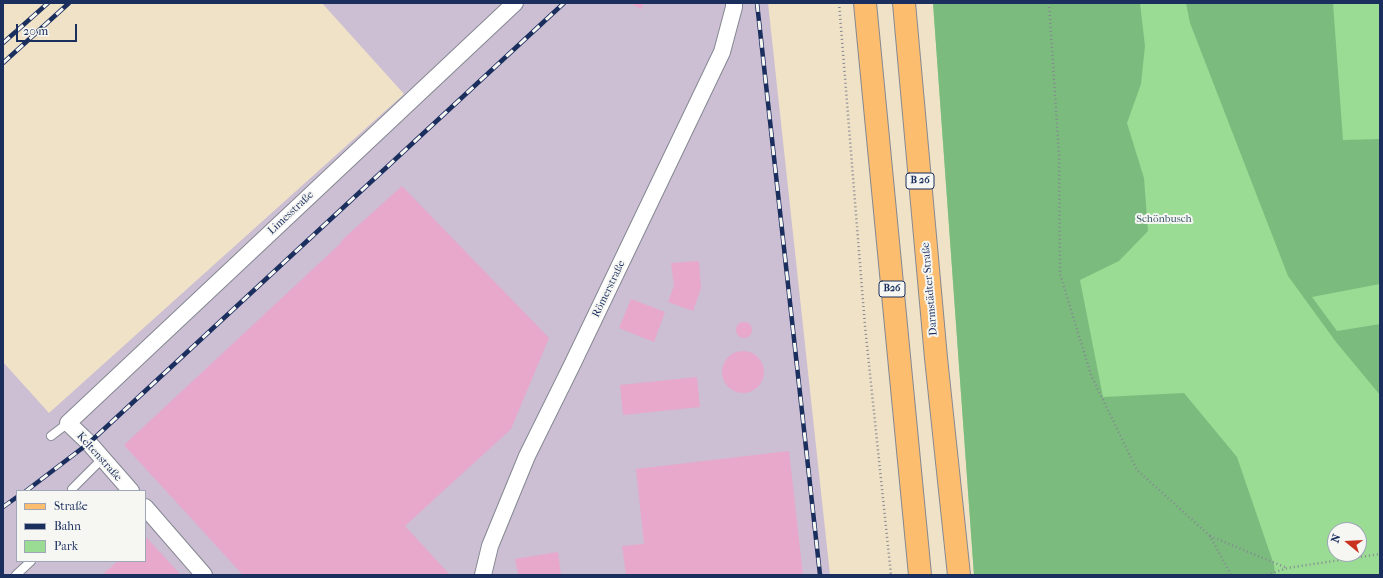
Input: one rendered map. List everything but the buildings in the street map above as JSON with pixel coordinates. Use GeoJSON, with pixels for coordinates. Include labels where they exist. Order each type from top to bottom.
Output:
{"type":"FeatureCollection","features":[{"type":"Feature","properties":{"kind":"main road","name":"B26"},"geometry":{"type":"LineString","coordinates":[[865,3],[920,575]]}},
{"type":"Feature","properties":{"kind":"main road","name":"Darmstädter Straße"},"geometry":{"type":"LineString","coordinates":[[904,3],[936,358],[959,575]]}},
{"type":"Feature","properties":{"kind":"street","name":"Limesstraße"},"geometry":{"type":"LineString","coordinates":[[68,423],[515,3]]}},
{"type":"Feature","properties":{"kind":"street","name":"Römerstraße"},"geometry":{"type":"LineString","coordinates":[[483,575],[490,546],[527,456],[722,52],[734,3]]}},
{"type":"Feature","properties":{"kind":"street","name":"Keltenstraße"},"geometry":{"type":"LineString","coordinates":[[68,423],[89,443],[130,490]]}},
{"type":"Feature","properties":{"kind":"street"},"geometry":{"type":"LineString","coordinates":[[146,509],[204,575]]}},
{"type":"Feature","properties":{"kind":"lane"},"geometry":{"type":"LineString","coordinates":[[51,436],[68,423]]}},
{"type":"Feature","properties":{"kind":"lane"},"geometry":{"type":"LineString","coordinates":[[72,490],[102,459]]}},
{"type":"Feature","properties":{"kind":"lane"},"geometry":{"type":"LineString","coordinates":[[16,575],[30,562]]}},
{"type":"Feature","properties":{"kind":"path"},"geometry":{"type":"LineString","coordinates":[[839,3],[865,326],[891,575]]}},
{"type":"Feature","properties":{"kind":"path"},"geometry":{"type":"LineString","coordinates":[[1049,3],[1060,156],[1060,274],[1092,375],[1137,470],[1210,536],[1287,568]]}},
{"type":"Feature","properties":{"kind":"path"},"geometry":{"type":"LineString","coordinates":[[1210,536],[1231,575]]}},
{"type":"Feature","properties":{"kind":"path"},"geometry":{"type":"LineString","coordinates":[[1267,575],[1287,568],[1380,554]]}},
{"type":"Feature","properties":{"kind":"shaded area"},"geometry":{"type":"Polygon","coordinates":[[[322,3],[768,3],[830,575],[3,575],[3,362],[49,413],[404,94],[322,3]]]}},
{"type":"Feature","properties":{"kind":"green space","name":"Schönbusch"},"geometry":{"type":"Polygon","coordinates":[[[933,3],[1380,3],[1380,575],[974,575],[933,3]]]}},
{"type":"Feature","properties":{"kind":"green space"},"geometry":{"type":"Polygon","coordinates":[[[933,3],[1140,3],[1145,46],[1141,84],[1127,123],[1144,178],[1148,231],[1119,261],[1080,280],[1103,397],[1184,393],[1237,457],[1274,565],[1275,575],[974,575],[933,3]]]}},
{"type":"Feature","properties":{"kind":"green space"},"geometry":{"type":"Polygon","coordinates":[[[1186,3],[1333,3],[1343,140],[1380,139],[1380,284],[1312,297],[1337,331],[1380,324],[1380,395],[1336,342],[1288,276],[1190,23],[1186,3]]]}},
{"type":"Feature","properties":{"kind":"railway"},"geometry":{"type":"LineString","coordinates":[[3,43],[48,3]]}},
{"type":"Feature","properties":{"kind":"railway"},"geometry":{"type":"LineString","coordinates":[[3,63],[69,3]]}},
{"type":"Feature","properties":{"kind":"railway"},"geometry":{"type":"LineString","coordinates":[[27,490],[89,443],[564,3]]}},
{"type":"Feature","properties":{"kind":"railway"},"geometry":{"type":"LineString","coordinates":[[757,3],[820,575]]}},
{"type":"Feature","properties":{"kind":"railway"},"geometry":{"type":"LineString","coordinates":[[3,507],[16,498]]}}]}
